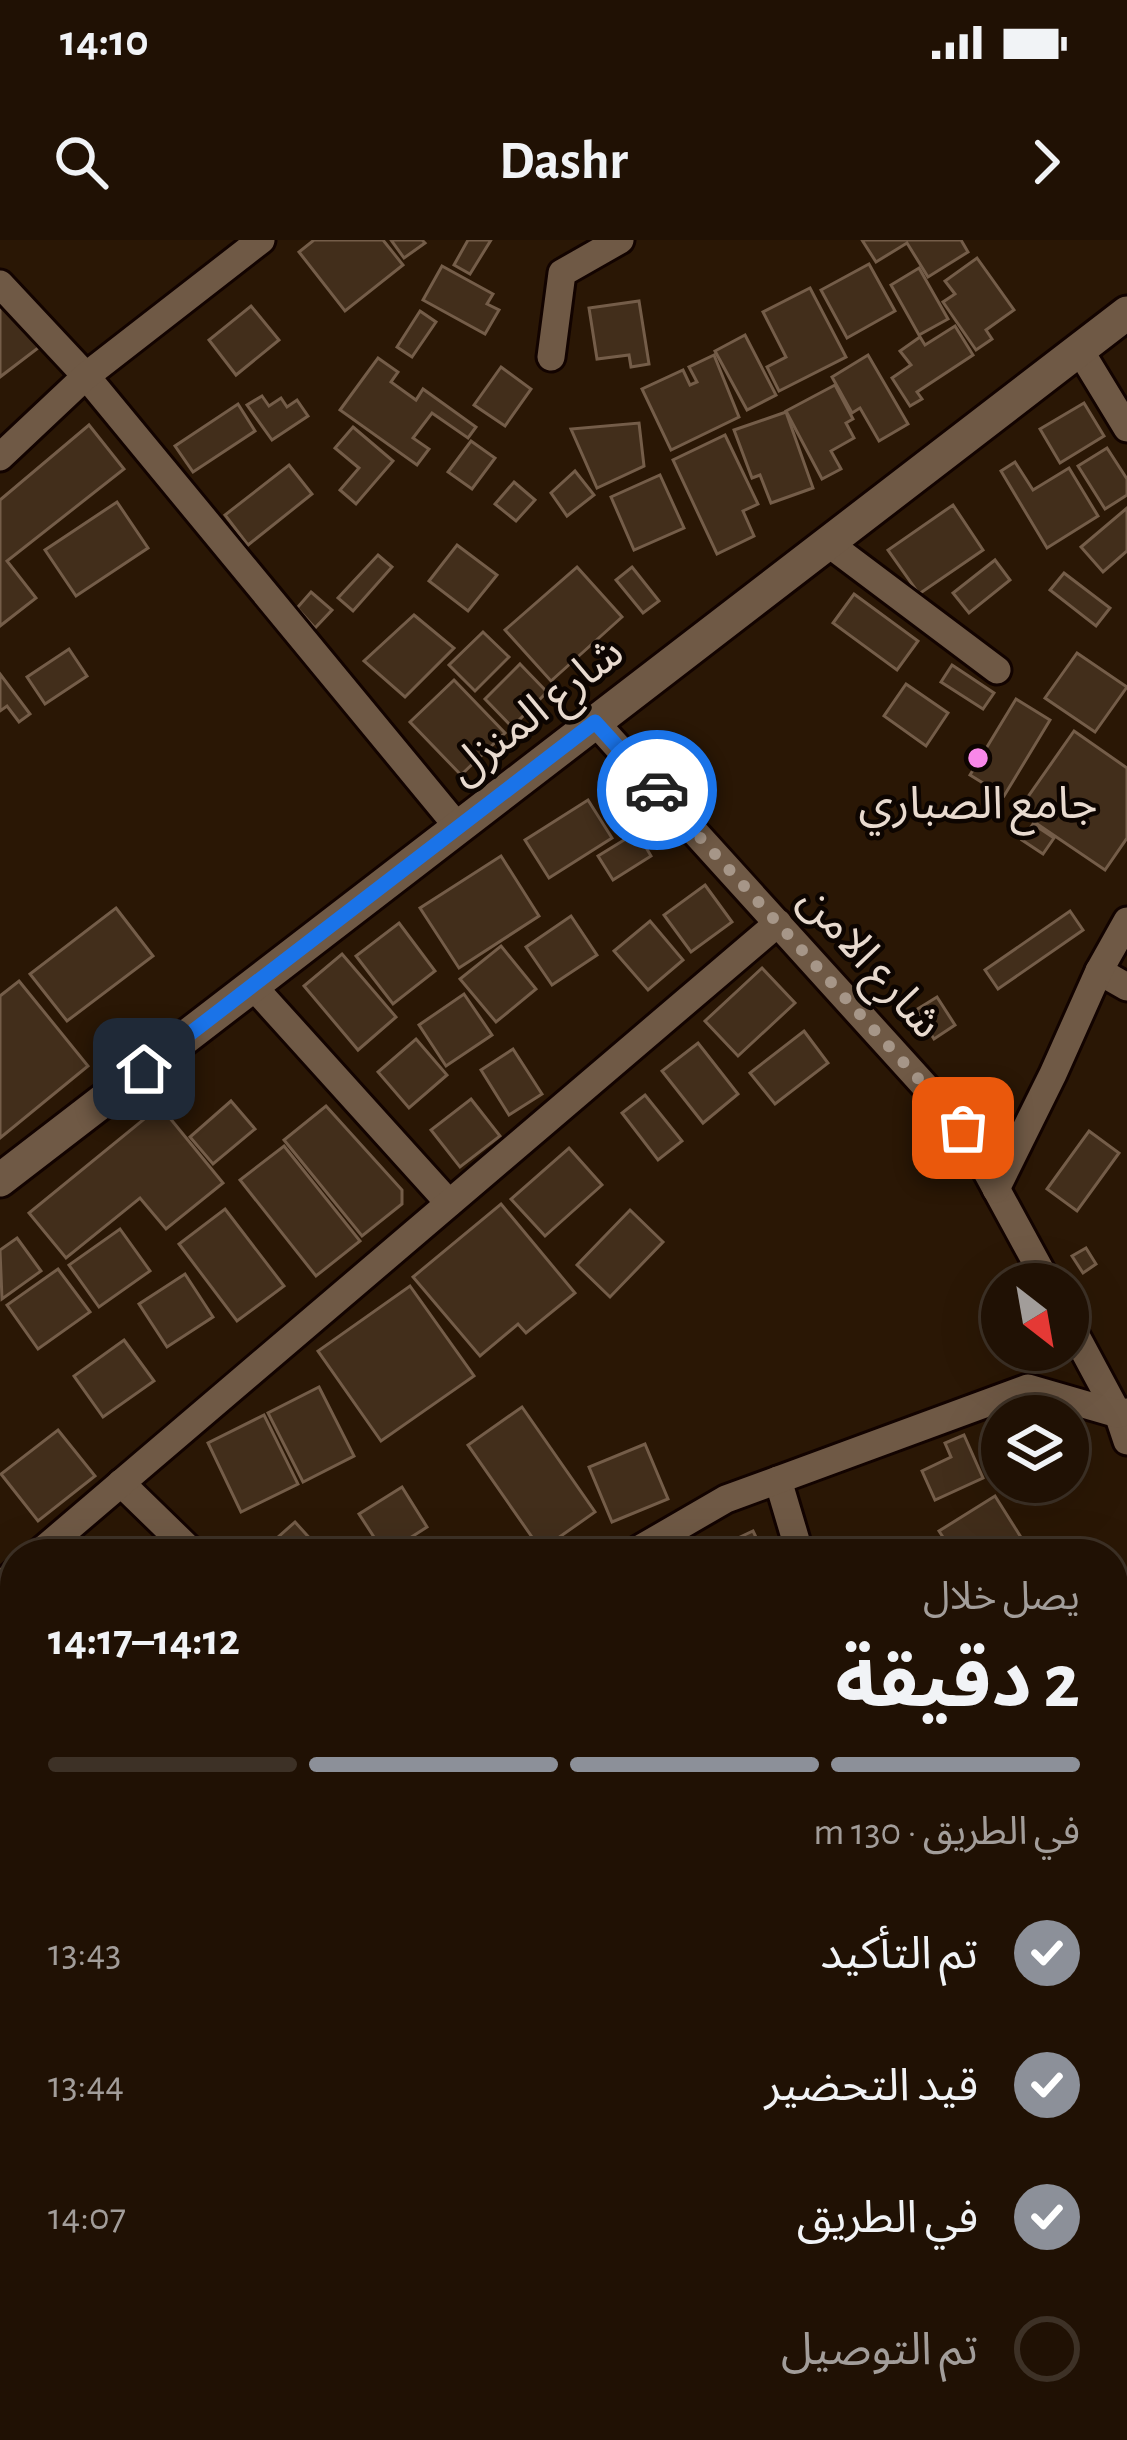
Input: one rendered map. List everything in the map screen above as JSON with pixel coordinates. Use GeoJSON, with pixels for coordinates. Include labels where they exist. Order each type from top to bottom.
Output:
{"type":"FeatureCollection","features":[{"type":"Feature","properties":{"kind":"street"},"geometry":{"type":"LineString","coordinates":[[0,457],[86,376],[261,240]]}},
{"type":"Feature","properties":{"kind":"street"},"geometry":{"type":"LineString","coordinates":[[551,357],[562,274],[620,240]]}},
{"type":"Feature","properties":{"kind":"street"},"geometry":{"type":"LineString","coordinates":[[0,284],[86,376],[458,827]]}},
{"type":"Feature","properties":{"kind":"street","name":"شارع المنزل"},"geometry":{"type":"LineString","coordinates":[[0,1180],[1127,313]]}},
{"type":"Feature","properties":{"kind":"street"},"geometry":{"type":"LineString","coordinates":[[1079,349],[1127,428]]}},
{"type":"Feature","properties":{"kind":"street"},"geometry":{"type":"LineString","coordinates":[[827,543],[997,670]]}},
{"type":"Feature","properties":{"kind":"street","name":"شارع الامن"},"geometry":{"type":"LineString","coordinates":[[595,722],[963,1128],[1037,1263]]}},
{"type":"Feature","properties":{"kind":"street"},"geometry":{"type":"LineString","coordinates":[[996,1189],[1127,921]]}},
{"type":"Feature","properties":{"kind":"street"},"geometry":{"type":"LineString","coordinates":[[56,1539],[778,923]]}},
{"type":"Feature","properties":{"kind":"street"},"geometry":{"type":"LineString","coordinates":[[1099,971],[1127,986]]}},
{"type":"Feature","properties":{"kind":"street"},"geometry":{"type":"LineString","coordinates":[[252,986],[449,1204]]}},
{"type":"Feature","properties":{"kind":"street"},"geometry":{"type":"LineString","coordinates":[[1089,1359],[1124,1422]]}},
{"type":"Feature","properties":{"kind":"street"},"geometry":{"type":"LineString","coordinates":[[657,1539],[726,1499],[1028,1388],[1124,1422]]}},
{"type":"Feature","properties":{"kind":"street"},"geometry":{"type":"LineString","coordinates":[[778,1480],[796,1539]]}},
{"type":"Feature","properties":{"kind":"street"},"geometry":{"type":"LineString","coordinates":[[121,1483],[179,1539]]}},
{"type":"Feature","properties":{"kind":"building"},"geometry":{"type":"Polygon","coordinates":[[[314,240],[383,240],[403,265],[345,311],[299,252],[314,240]]]}},
{"type":"Feature","properties":{"kind":"building"},"geometry":{"type":"Polygon","coordinates":[[[391,240],[422,240],[425,243],[404,258],[391,240]]]}},
{"type":"Feature","properties":{"kind":"building"},"geometry":{"type":"Polygon","coordinates":[[[468,240],[491,240],[470,274],[454,265],[468,240]]]}},
{"type":"Feature","properties":{"kind":"building"},"geometry":{"type":"Polygon","coordinates":[[[862,240],[961,240],[968,252],[928,277],[907,243],[876,262],[862,240]]]}},
{"type":"Feature","properties":{"kind":"building"},"geometry":{"type":"Polygon","coordinates":[[[977,258],[1014,310],[986,330],[992,339],[976,350],[943,302],[955,294],[945,281],[977,258]]]}},
{"type":"Feature","properties":{"kind":"building"},"geometry":{"type":"Polygon","coordinates":[[[869,264],[895,311],[847,338],[821,290],[869,264]]]}},
{"type":"Feature","properties":{"kind":"building"},"geometry":{"type":"Polygon","coordinates":[[[442,266],[493,294],[487,304],[499,310],[485,334],[423,300],[442,266]]]}},
{"type":"Feature","properties":{"kind":"building"},"geometry":{"type":"Polygon","coordinates":[[[919,268],[948,319],[919,335],[891,285],[919,268]]]}},
{"type":"Feature","properties":{"kind":"building"},"geometry":{"type":"Polygon","coordinates":[[[810,288],[846,357],[779,391],[767,367],[786,357],[763,312],[810,288]]]}},
{"type":"Feature","properties":{"kind":"building"},"geometry":{"type":"Polygon","coordinates":[[[0,290],[42,345],[0,377],[0,290]]]}},
{"type":"Feature","properties":{"kind":"building"},"geometry":{"type":"Polygon","coordinates":[[[639,301],[649,364],[631,367],[629,355],[597,359],[589,308],[639,301]]]}},
{"type":"Feature","properties":{"kind":"building"},"geometry":{"type":"Polygon","coordinates":[[[251,306],[279,340],[236,375],[209,340],[251,306]]]}},
{"type":"Feature","properties":{"kind":"building"},"geometry":{"type":"Polygon","coordinates":[[[420,311],[436,322],[412,357],[397,347],[420,311]]]}},
{"type":"Feature","properties":{"kind":"building"},"geometry":{"type":"Polygon","coordinates":[[[955,326],[973,355],[917,392],[922,399],[910,406],[892,378],[911,365],[900,351],[920,337],[925,345],[955,326]]]}},
{"type":"Feature","properties":{"kind":"building"},"geometry":{"type":"Polygon","coordinates":[[[745,335],[776,395],[747,410],[715,351],[745,335]]]}},
{"type":"Feature","properties":{"kind":"building"},"geometry":{"type":"Polygon","coordinates":[[[714,355],[739,417],[671,450],[642,389],[683,370],[690,385],[697,382],[689,367],[714,355]]]}},
{"type":"Feature","properties":{"kind":"building"},"geometry":{"type":"Polygon","coordinates":[[[868,355],[908,424],[879,441],[860,408],[852,413],[832,377],[868,355]]]}},
{"type":"Feature","properties":{"kind":"building"},"geometry":{"type":"Polygon","coordinates":[[[378,358],[398,372],[391,382],[416,400],[423,389],[476,427],[468,438],[432,413],[413,438],[429,449],[417,465],[340,410],[378,358]]]}},
{"type":"Feature","properties":{"kind":"building"},"geometry":{"type":"Polygon","coordinates":[[[501,367],[531,389],[505,426],[474,405],[501,367]]]}},
{"type":"Feature","properties":{"kind":"building"},"geometry":{"type":"Polygon","coordinates":[[[835,385],[853,419],[846,423],[854,438],[831,451],[841,469],[822,479],[786,411],[835,385]]]}},
{"type":"Feature","properties":{"kind":"building"},"geometry":{"type":"Polygon","coordinates":[[[262,396],[269,406],[281,398],[287,407],[297,400],[308,416],[272,440],[247,405],[262,396]]]}},
{"type":"Feature","properties":{"kind":"building"},"geometry":{"type":"Polygon","coordinates":[[[1084,403],[1104,436],[1060,463],[1040,429],[1084,403]]]}},
{"type":"Feature","properties":{"kind":"building"},"geometry":{"type":"Polygon","coordinates":[[[238,404],[255,431],[193,472],[175,446],[238,404]]]}},
{"type":"Feature","properties":{"kind":"building"},"geometry":{"type":"Polygon","coordinates":[[[786,412],[813,488],[771,503],[760,475],[752,478],[734,430],[786,412]]]}},
{"type":"Feature","properties":{"kind":"building"},"geometry":{"type":"Polygon","coordinates":[[[639,423],[644,466],[597,488],[571,429],[639,423]]]}},
{"type":"Feature","properties":{"kind":"building"},"geometry":{"type":"Polygon","coordinates":[[[89,425],[124,469],[7,561],[36,598],[0,626],[0,500],[89,425]]]}},
{"type":"Feature","properties":{"kind":"building"},"geometry":{"type":"Polygon","coordinates":[[[353,427],[393,461],[356,504],[340,490],[359,468],[335,448],[353,427]]]}},
{"type":"Feature","properties":{"kind":"building"},"geometry":{"type":"Polygon","coordinates":[[[725,435],[758,504],[743,511],[754,536],[717,554],[673,460],[725,435]]]}},
{"type":"Feature","properties":{"kind":"building"},"geometry":{"type":"Polygon","coordinates":[[[471,441],[495,458],[472,489],[448,472],[471,441]]]}},
{"type":"Feature","properties":{"kind":"building"},"geometry":{"type":"Polygon","coordinates":[[[1107,448],[1127,479],[1127,495],[1105,509],[1078,466],[1107,448]]]}},
{"type":"Feature","properties":{"kind":"building"},"geometry":{"type":"Polygon","coordinates":[[[1015,462],[1033,490],[1069,468],[1098,516],[1047,548],[1001,471],[1015,462]]]}},
{"type":"Feature","properties":{"kind":"building"},"geometry":{"type":"Polygon","coordinates":[[[289,465],[312,494],[248,545],[225,515],[289,465]]]}},
{"type":"Feature","properties":{"kind":"building"},"geometry":{"type":"Polygon","coordinates":[[[575,471],[594,495],[567,516],[551,493],[575,471]]]}},
{"type":"Feature","properties":{"kind":"building"},"geometry":{"type":"Polygon","coordinates":[[[660,475],[684,528],[634,550],[611,497],[660,475]]]}},
{"type":"Feature","properties":{"kind":"building"},"geometry":{"type":"Polygon","coordinates":[[[514,482],[535,500],[516,521],[495,504],[514,482]]]}},
{"type":"Feature","properties":{"kind":"building"},"geometry":{"type":"Polygon","coordinates":[[[117,502],[148,548],[76,596],[45,550],[117,502]]]}},
{"type":"Feature","properties":{"kind":"building"},"geometry":{"type":"Polygon","coordinates":[[[953,505],[983,550],[919,594],[888,550],[953,505]]]}},
{"type":"Feature","properties":{"kind":"building"},"geometry":{"type":"Polygon","coordinates":[[[1127,508],[1127,551],[1103,572],[1081,547],[1127,508]]]}},
{"type":"Feature","properties":{"kind":"building"},"geometry":{"type":"Polygon","coordinates":[[[457,545],[497,575],[468,611],[429,581],[457,545]]]}},
{"type":"Feature","properties":{"kind":"building"},"geometry":{"type":"Polygon","coordinates":[[[378,555],[392,567],[353,611],[338,598],[378,555]]]}},
{"type":"Feature","properties":{"kind":"building"},"geometry":{"type":"Polygon","coordinates":[[[995,560],[1010,580],[969,613],[953,593],[995,560]]]}},
{"type":"Feature","properties":{"kind":"building"},"geometry":{"type":"Polygon","coordinates":[[[577,567],[622,617],[551,681],[505,630],[577,567]]]}},
{"type":"Feature","properties":{"kind":"building"},"geometry":{"type":"Polygon","coordinates":[[[632,567],[659,601],[643,613],[616,580],[632,567]]]}},
{"type":"Feature","properties":{"kind":"building"},"geometry":{"type":"Polygon","coordinates":[[[1064,573],[1110,608],[1096,626],[1050,590],[1064,573]]]}},
{"type":"Feature","properties":{"kind":"building"},"geometry":{"type":"Polygon","coordinates":[[[311,592],[332,610],[315,628],[297,608],[311,592]]]}},
{"type":"Feature","properties":{"kind":"building"},"geometry":{"type":"Polygon","coordinates":[[[854,594],[918,641],[897,670],[833,623],[854,594]]]}},
{"type":"Feature","properties":{"kind":"building"},"geometry":{"type":"Polygon","coordinates":[[[414,615],[454,648],[405,697],[364,661],[414,615]]]}},
{"type":"Feature","properties":{"kind":"building"},"geometry":{"type":"Polygon","coordinates":[[[483,632],[509,657],[475,691],[449,665],[483,632]]]}},
{"type":"Feature","properties":{"kind":"building"},"geometry":{"type":"Polygon","coordinates":[[[69,649],[87,676],[45,704],[27,677],[69,649]]]}},
{"type":"Feature","properties":{"kind":"building"},"geometry":{"type":"Polygon","coordinates":[[[1077,653],[1127,687],[1095,732],[1045,698],[1077,653]]]}},
{"type":"Feature","properties":{"kind":"building"},"geometry":{"type":"Polygon","coordinates":[[[520,664],[547,692],[512,727],[485,699],[520,664]]]}},
{"type":"Feature","properties":{"kind":"building"},"geometry":{"type":"Polygon","coordinates":[[[952,665],[994,693],[983,709],[941,682],[952,665]]]}},
{"type":"Feature","properties":{"kind":"building"},"geometry":{"type":"Polygon","coordinates":[[[0,674],[30,714],[19,722],[7,706],[0,711],[0,674]]]}},
{"type":"Feature","properties":{"kind":"building"},"geometry":{"type":"Polygon","coordinates":[[[454,680],[505,733],[461,775],[410,722],[454,680]]]}},
{"type":"Feature","properties":{"kind":"building"},"geometry":{"type":"Polygon","coordinates":[[[906,684],[948,713],[926,746],[884,716],[906,684]]]}},
{"type":"Feature","properties":{"kind":"building"},"geometry":{"type":"Polygon","coordinates":[[[1016,699],[1050,720],[1004,796],[970,775],[1016,699]]]}},
{"type":"Feature","properties":{"kind":"building"},"geometry":{"type":"Polygon","coordinates":[[[1074,731],[1127,768],[1127,838],[1105,870],[1018,811],[1074,731]]]}},
{"type":"Feature","properties":{"kind":"building"},"geometry":{"type":"Polygon","coordinates":[[[588,800],[612,838],[549,878],[525,840],[588,800]]]}},
{"type":"Feature","properties":{"kind":"building"},"geometry":{"type":"Polygon","coordinates":[[[1033,824],[1054,838],[1043,854],[1022,840],[1033,824]]]}},
{"type":"Feature","properties":{"kind":"building"},"geometry":{"type":"Polygon","coordinates":[[[637,832],[651,856],[613,880],[598,856],[637,832]]]}},
{"type":"Feature","properties":{"kind":"building"},"geometry":{"type":"Polygon","coordinates":[[[501,856],[539,916],[459,968],[420,908],[501,856]]]}},
{"type":"Feature","properties":{"kind":"building"},"geometry":{"type":"Polygon","coordinates":[[[705,885],[732,922],[691,952],[664,915],[705,885]]]}},
{"type":"Feature","properties":{"kind":"building"},"geometry":{"type":"Polygon","coordinates":[[[116,908],[153,956],[67,1021],[30,974],[116,908]]]}},
{"type":"Feature","properties":{"kind":"building"},"geometry":{"type":"Polygon","coordinates":[[[1070,911],[1083,930],[998,989],[985,970],[1070,911]]]}},
{"type":"Feature","properties":{"kind":"building"},"geometry":{"type":"Polygon","coordinates":[[[571,916],[597,955],[552,985],[526,947],[571,916]]]}},
{"type":"Feature","properties":{"kind":"building"},"geometry":{"type":"Polygon","coordinates":[[[650,921],[683,960],[648,990],[614,951],[650,921]]]}},
{"type":"Feature","properties":{"kind":"building"},"geometry":{"type":"Polygon","coordinates":[[[399,923],[435,971],[393,1004],[356,956],[399,923]]]}},
{"type":"Feature","properties":{"kind":"building"},"geometry":{"type":"Polygon","coordinates":[[[501,946],[536,989],[496,1022],[460,979],[501,946]]]}},
{"type":"Feature","properties":{"kind":"building"},"geometry":{"type":"Polygon","coordinates":[[[342,954],[396,1017],[358,1050],[304,986],[342,954]]]}},
{"type":"Feature","properties":{"kind":"building"},"geometry":{"type":"Polygon","coordinates":[[[762,968],[795,1003],[738,1056],[705,1021],[762,968]]]}},
{"type":"Feature","properties":{"kind":"building"},"geometry":{"type":"Polygon","coordinates":[[[19,981],[88,1066],[0,1138],[0,996],[19,981]]]}},
{"type":"Feature","properties":{"kind":"building"},"geometry":{"type":"Polygon","coordinates":[[[464,994],[492,1035],[446,1066],[419,1025],[464,994]]]}},
{"type":"Feature","properties":{"kind":"building"},"geometry":{"type":"Polygon","coordinates":[[[937,997],[955,1025],[934,1039],[916,1010],[937,997]]]}},
{"type":"Feature","properties":{"kind":"building"},"geometry":{"type":"Polygon","coordinates":[[[804,1031],[828,1063],[775,1104],[750,1073],[804,1031]]]}},
{"type":"Feature","properties":{"kind":"building"},"geometry":{"type":"Polygon","coordinates":[[[416,1039],[447,1075],[409,1108],[378,1072],[416,1039]]]}},
{"type":"Feature","properties":{"kind":"building"},"geometry":{"type":"Polygon","coordinates":[[[698,1043],[738,1094],[703,1123],[662,1071],[698,1043]]]}},
{"type":"Feature","properties":{"kind":"building"},"geometry":{"type":"Polygon","coordinates":[[[513,1049],[542,1094],[509,1115],[481,1070],[513,1049]]]}},
{"type":"Feature","properties":{"kind":"building"},"geometry":{"type":"Polygon","coordinates":[[[645,1095],[682,1141],[658,1160],[622,1113],[645,1095]]]}},
{"type":"Feature","properties":{"kind":"building"},"geometry":{"type":"Polygon","coordinates":[[[471,1099],[500,1136],[460,1167],[431,1130],[471,1099]]]}},
{"type":"Feature","properties":{"kind":"building"},"geometry":{"type":"Polygon","coordinates":[[[231,1101],[255,1129],[213,1164],[190,1137],[231,1101]]]}},
{"type":"Feature","properties":{"kind":"building"},"geometry":{"type":"Polygon","coordinates":[[[160,1106],[223,1183],[166,1229],[140,1198],[66,1258],[29,1213],[160,1106]]]}},
{"type":"Feature","properties":{"kind":"building"},"geometry":{"type":"Polygon","coordinates":[[[326,1106],[402,1190],[402,1204],[362,1236],[284,1140],[326,1106]]]}},
{"type":"Feature","properties":{"kind":"building"},"geometry":{"type":"Polygon","coordinates":[[[1089,1131],[1119,1153],[1077,1211],[1047,1189],[1089,1131]]]}},
{"type":"Feature","properties":{"kind":"building"},"geometry":{"type":"Polygon","coordinates":[[[284,1146],[360,1241],[316,1276],[240,1180],[284,1146]]]}},
{"type":"Feature","properties":{"kind":"building"},"geometry":{"type":"Polygon","coordinates":[[[569,1148],[602,1185],[545,1236],[511,1199],[569,1148]]]}},
{"type":"Feature","properties":{"kind":"building"},"geometry":{"type":"Polygon","coordinates":[[[501,1204],[575,1293],[526,1333],[518,1324],[480,1356],[413,1277],[501,1204]]]}},
{"type":"Feature","properties":{"kind":"building"},"geometry":{"type":"Polygon","coordinates":[[[225,1209],[284,1286],[237,1321],[179,1244],[225,1209]]]}},
{"type":"Feature","properties":{"kind":"building"},"geometry":{"type":"Polygon","coordinates":[[[630,1210],[663,1242],[610,1297],[577,1265],[630,1210]]]}},
{"type":"Feature","properties":{"kind":"building"},"geometry":{"type":"Polygon","coordinates":[[[120,1229],[150,1271],[99,1307],[69,1265],[120,1229]]]}},
{"type":"Feature","properties":{"kind":"building"},"geometry":{"type":"Polygon","coordinates":[[[17,1238],[41,1271],[2,1299],[0,1250],[17,1238]]]}},
{"type":"Feature","properties":{"kind":"building"},"geometry":{"type":"Polygon","coordinates":[[[1086,1248],[1096,1264],[1089,1269],[1089,1263],[1077,1263],[1072,1256],[1086,1248]]]}},
{"type":"Feature","properties":{"kind":"building"},"geometry":{"type":"Polygon","coordinates":[[[58,1269],[90,1312],[38,1349],[7,1305],[58,1269]]]}},
{"type":"Feature","properties":{"kind":"building"},"geometry":{"type":"Polygon","coordinates":[[[185,1274],[213,1317],[167,1347],[139,1304],[185,1274]]]}},
{"type":"Feature","properties":{"kind":"building"},"geometry":{"type":"Polygon","coordinates":[[[410,1286],[474,1376],[381,1441],[318,1351],[410,1286]]]}},
{"type":"Feature","properties":{"kind":"building"},"geometry":{"type":"Polygon","coordinates":[[[124,1340],[154,1381],[103,1417],[74,1376],[124,1340]]]}},
{"type":"Feature","properties":{"kind":"building"},"geometry":{"type":"Polygon","coordinates":[[[319,1387],[354,1456],[303,1482],[268,1413],[319,1387]]]}},
{"type":"Feature","properties":{"kind":"building"},"geometry":{"type":"Polygon","coordinates":[[[522,1407],[595,1512],[557,1539],[533,1539],[468,1445],[522,1407]]]}},
{"type":"Feature","properties":{"kind":"building"},"geometry":{"type":"Polygon","coordinates":[[[264,1415],[298,1484],[241,1512],[208,1443],[264,1415]]]}},
{"type":"Feature","properties":{"kind":"building"},"geometry":{"type":"Polygon","coordinates":[[[58,1430],[95,1476],[38,1521],[1,1474],[58,1430]]]}},
{"type":"Feature","properties":{"kind":"building"},"geometry":{"type":"Polygon","coordinates":[[[964,1435],[981,1479],[935,1500],[922,1471],[951,1457],[945,1443],[964,1435]]]}},
{"type":"Feature","properties":{"kind":"building"},"geometry":{"type":"Polygon","coordinates":[[[645,1444],[668,1499],[612,1522],[589,1467],[645,1444]]]}},
{"type":"Feature","properties":{"kind":"building"},"geometry":{"type":"Polygon","coordinates":[[[402,1487],[427,1527],[408,1539],[375,1539],[359,1514],[402,1487]]]}},
{"type":"Feature","properties":{"kind":"building"},"geometry":{"type":"Polygon","coordinates":[[[984,1503],[999,1503],[1022,1539],[944,1539],[939,1531],[984,1503]]]}},
{"type":"Feature","properties":{"kind":"building"},"geometry":{"type":"Polygon","coordinates":[[[295,1522],[310,1539],[276,1539],[295,1522]]]}},
{"type":"Feature","properties":{"kind":"way so far"},"geometry":{"type":"LineString","coordinates":[[657,790],[963,1128]]}},
{"type":"Feature","properties":{"kind":"place","name":"جامع الصباري"},"geometry":{"type":"Point","coordinates":[978,758]}},
{"type":"Feature","properties":{"kind":"route"},"geometry":{"type":"LineString","coordinates":[[144,1069],[595,722],[657,790]]}}]}
